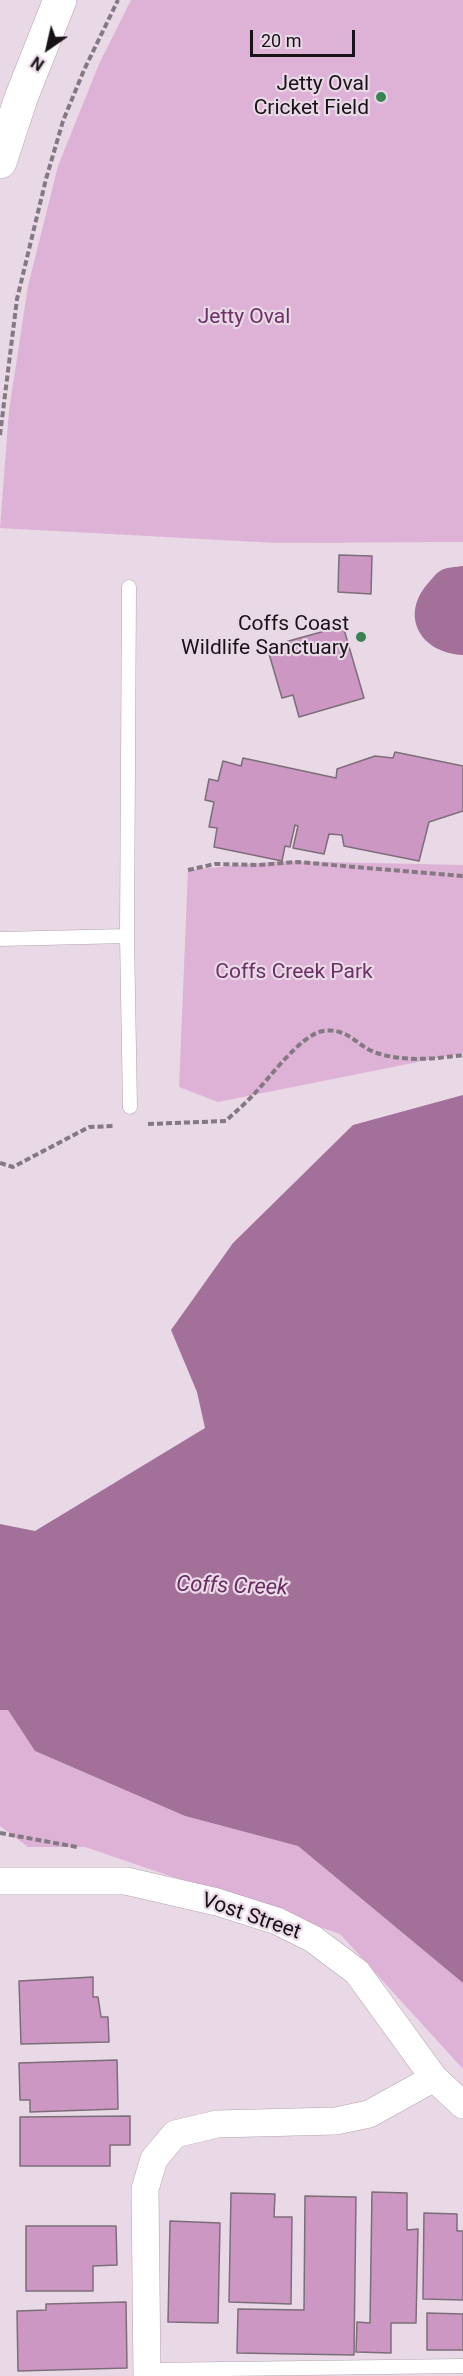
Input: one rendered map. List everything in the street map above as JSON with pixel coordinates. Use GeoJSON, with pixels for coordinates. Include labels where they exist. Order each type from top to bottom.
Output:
{"type":"FeatureCollection","features":[{"type":"Feature","properties":{"kind":"street"},"geometry":{"type":"LineString","coordinates":[[0,162],[21,98],[60,0]]}},
{"type":"Feature","properties":{"kind":"street","name":"Vost Street"},"geometry":{"type":"LineString","coordinates":[[0,1881],[126,1881],[217,1902],[277,1921],[313,1939],[357,1972],[434,2078],[463,2105]]}},
{"type":"Feature","properties":{"kind":"street"},"geometry":{"type":"LineString","coordinates":[[147,2373],[145,2189],[154,2159],[176,2134],[217,2124],[336,2121],[369,2114],[434,2078]]}},
{"type":"Feature","properties":{"kind":"lane"},"geometry":{"type":"LineString","coordinates":[[129,587],[127,936],[130,1107]]}},
{"type":"Feature","properties":{"kind":"lane"},"geometry":{"type":"LineString","coordinates":[[0,939],[127,936]]}},
{"type":"Feature","properties":{"kind":"lane"},"geometry":{"type":"LineString","coordinates":[[147,2373],[463,2366]]}},
{"type":"Feature","properties":{"kind":"path"},"geometry":{"type":"LineString","coordinates":[[0,435],[17,299],[46,179],[63,121],[84,70],[118,0]]}},
{"type":"Feature","properties":{"kind":"path"},"geometry":{"type":"LineString","coordinates":[[188,870],[216,864],[258,865],[297,862],[463,876]]}},
{"type":"Feature","properties":{"kind":"path"},"geometry":{"type":"LineString","coordinates":[[142,1125],[226,1121],[308,1038],[323,1031],[347,1033],[375,1053],[423,1060],[463,1055]]}},
{"type":"Feature","properties":{"kind":"path"},"geometry":{"type":"LineString","coordinates":[[0,1163],[13,1167],[89,1127],[121,1126]]}},
{"type":"Feature","properties":{"kind":"green space","name":"Jetty Oval"},"geometry":{"type":"Polygon","coordinates":[[[131,0],[463,0],[463,542],[276,543],[0,528],[9,410],[28,286],[58,166],[99,64],[131,0]]]}},
{"type":"Feature","properties":{"kind":"green space","name":"Coffs Creek Park"},"geometry":{"type":"Polygon","coordinates":[[[282,861],[463,865],[463,1053],[218,1102],[179,1087],[188,870],[282,861]]]}},
{"type":"Feature","properties":{"kind":"green space"},"geometry":{"type":"Polygon","coordinates":[[[0,1710],[8,1710],[35,1751],[185,1816],[298,1846],[463,1983],[463,2069],[340,1934],[85,1847],[28,1847],[0,1826],[0,1710]]]}},
{"type":"Feature","properties":{"kind":"water"},"geometry":{"type":"Polygon","coordinates":[[[463,566],[463,655],[448,653],[425,640],[418,630],[415,619],[420,594],[436,574],[445,569],[463,566]]]}},
{"type":"Feature","properties":{"kind":"water","name":"Coffs Creek"},"geometry":{"type":"Polygon","coordinates":[[[463,1095],[463,1983],[298,1846],[185,1816],[35,1751],[8,1710],[0,1710],[0,1524],[35,1531],[205,1428],[197,1392],[171,1330],[233,1243],[353,1125],[463,1095]]]}},
{"type":"Feature","properties":{"kind":"building"},"geometry":{"type":"Polygon","coordinates":[[[339,555],[372,556],[371,594],[338,592],[339,555]]]}},
{"type":"Feature","properties":{"kind":"building"},"geometry":{"type":"Polygon","coordinates":[[[343,626],[364,698],[299,717],[293,695],[282,698],[267,647],[343,626]]]}},
{"type":"Feature","properties":{"kind":"building"},"geometry":{"type":"Polygon","coordinates":[[[395,752],[463,766],[463,811],[429,822],[419,861],[344,846],[342,835],[329,834],[324,854],[293,848],[298,826],[295,825],[290,847],[285,846],[282,861],[214,847],[217,828],[209,827],[214,802],[205,800],[209,779],[218,781],[223,761],[241,766],[243,758],[336,778],[337,769],[375,756],[393,758],[395,752]]]}},
{"type":"Feature","properties":{"kind":"building"},"geometry":{"type":"Polygon","coordinates":[[[93,1977],[93,1997],[98,1997],[101,2017],[108,2017],[109,2042],[21,2044],[19,1981],[93,1977]]]}},
{"type":"Feature","properties":{"kind":"building"},"geometry":{"type":"Polygon","coordinates":[[[117,2060],[118,2109],[30,2112],[30,2100],[20,2100],[19,2063],[117,2060]]]}},
{"type":"Feature","properties":{"kind":"building"},"geometry":{"type":"Polygon","coordinates":[[[130,2116],[130,2145],[110,2145],[110,2166],[20,2166],[20,2117],[130,2116]]]}},
{"type":"Feature","properties":{"kind":"building"},"geometry":{"type":"Polygon","coordinates":[[[372,2192],[407,2193],[407,2230],[418,2229],[416,2323],[391,2323],[391,2353],[356,2352],[357,2322],[370,2323],[372,2192]]]}},
{"type":"Feature","properties":{"kind":"building"},"geometry":{"type":"Polygon","coordinates":[[[231,2193],[275,2194],[274,2217],[292,2217],[291,2304],[229,2302],[231,2193]]]}},
{"type":"Feature","properties":{"kind":"building"},"geometry":{"type":"Polygon","coordinates":[[[305,2196],[356,2197],[354,2355],[237,2353],[238,2309],[304,2310],[305,2196]]]}},
{"type":"Feature","properties":{"kind":"building"},"geometry":{"type":"Polygon","coordinates":[[[424,2213],[457,2214],[457,2231],[463,2231],[463,2300],[423,2299],[424,2213]]]}},
{"type":"Feature","properties":{"kind":"building"},"geometry":{"type":"Polygon","coordinates":[[[170,2221],[220,2223],[218,2323],[168,2322],[170,2221]]]}},
{"type":"Feature","properties":{"kind":"building"},"geometry":{"type":"Polygon","coordinates":[[[26,2226],[116,2226],[117,2265],[93,2266],[93,2291],[26,2291],[26,2226]]]}},
{"type":"Feature","properties":{"kind":"building"},"geometry":{"type":"Polygon","coordinates":[[[126,2302],[127,2368],[18,2371],[17,2311],[46,2310],[46,2304],[126,2302]]]}},
{"type":"Feature","properties":{"kind":"building"},"geometry":{"type":"Polygon","coordinates":[[[427,2313],[463,2314],[463,2350],[427,2350],[427,2313]]]}},
{"type":"Feature","properties":{"kind":"place","name":"Jetty Oval Cricket Field"},"geometry":{"type":"Point","coordinates":[381,97]}},
{"type":"Feature","properties":{"kind":"place","name":"Coffs Coast Wildlife Sanctuary"},"geometry":{"type":"Point","coordinates":[361,637]}}]}
